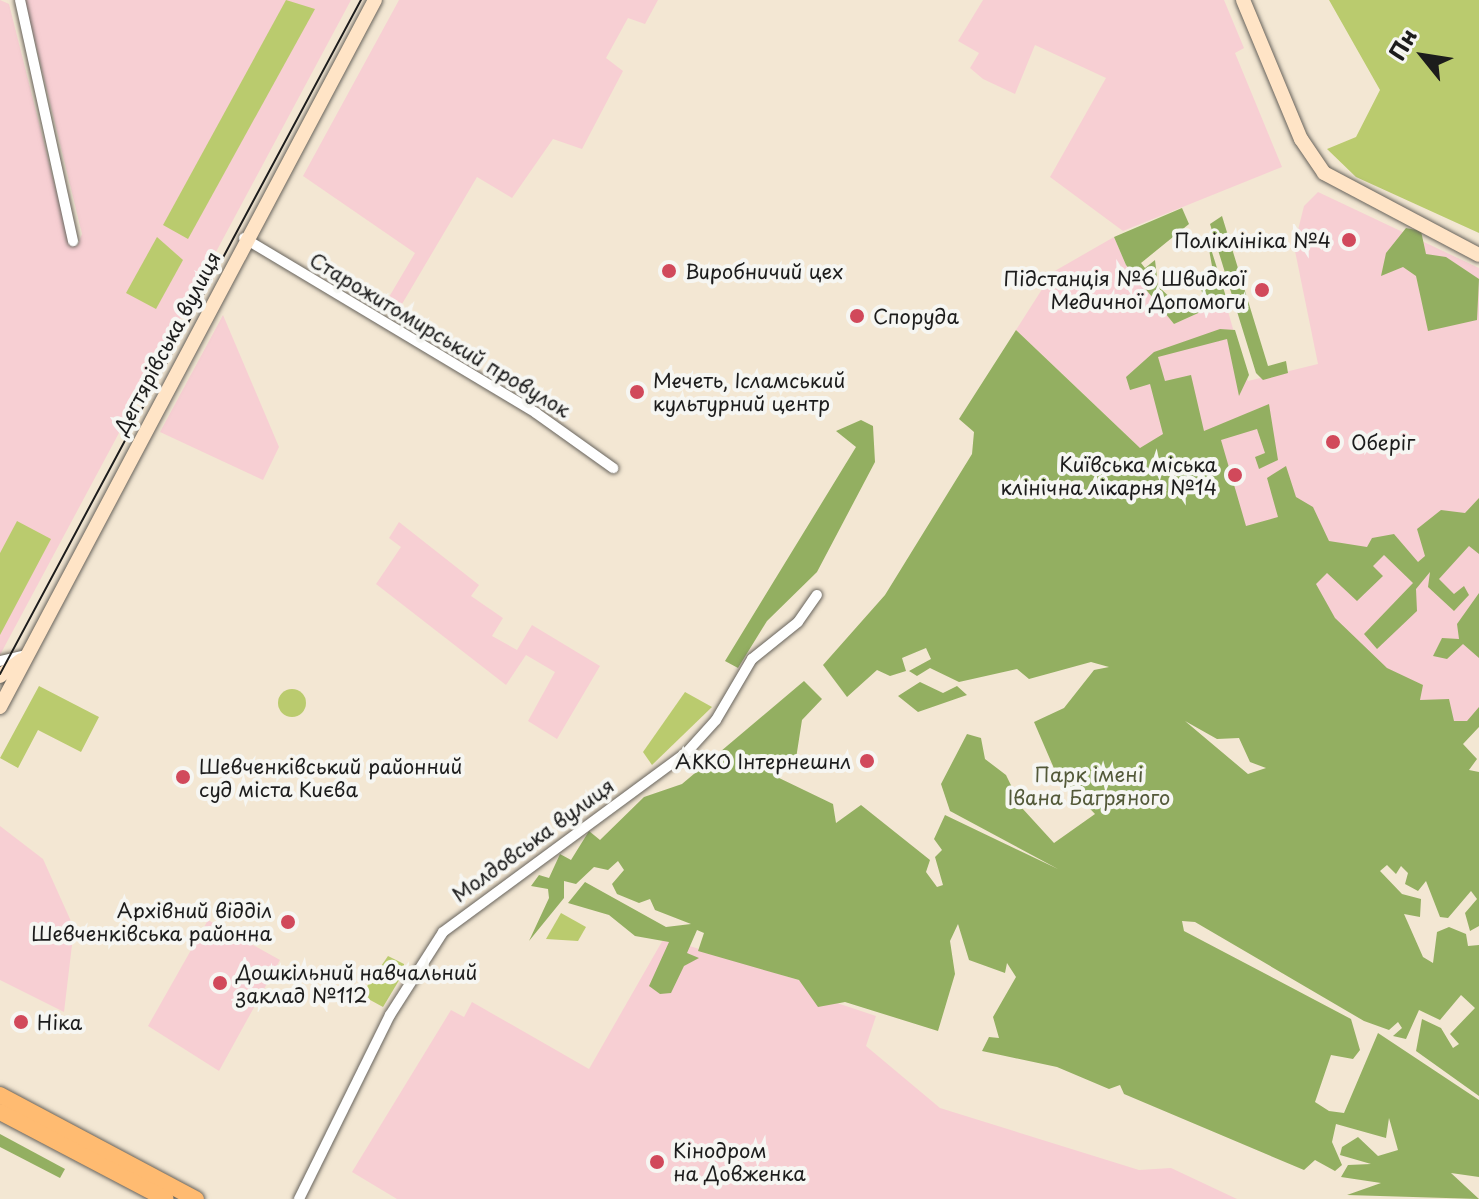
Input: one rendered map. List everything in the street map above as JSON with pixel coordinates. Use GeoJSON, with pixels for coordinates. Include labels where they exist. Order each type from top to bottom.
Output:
{"type":"FeatureCollection","features":[{"type":"Feature","properties":{"kind":"main road","name":"Дегтярівська вулиця"},"geometry":{"type":"LineString","coordinates":[[0,707],[244,238],[375,0]]}},
{"type":"Feature","properties":{"kind":"main road"},"geometry":{"type":"LineString","coordinates":[[1243,0],[1301,139],[1324,173],[1479,255]]}},
{"type":"Feature","properties":{"kind":"main road"},"geometry":{"type":"LineString","coordinates":[[0,676],[28,652]]}},
{"type":"Feature","properties":{"kind":"main road"},"geometry":{"type":"LineString","coordinates":[[0,1095],[196,1199]]}},
{"type":"Feature","properties":{"kind":"main road"},"geometry":{"type":"LineString","coordinates":[[0,1112],[166,1199]]}},
{"type":"Feature","properties":{"kind":"street"},"geometry":{"type":"LineString","coordinates":[[20,0],[73,241]]}},
{"type":"Feature","properties":{"kind":"street","name":"Старожитомирський провулок"},"geometry":{"type":"LineString","coordinates":[[244,238],[536,413],[613,468]]}},
{"type":"Feature","properties":{"kind":"street","name":"Молдовська вулиця"},"geometry":{"type":"LineString","coordinates":[[299,1199],[390,1015],[443,932],[687,752],[716,720],[752,659],[798,622],[817,595]]}},
{"type":"Feature","properties":{"kind":"street"},"geometry":{"type":"LineString","coordinates":[[0,661],[28,652]]}},
{"type":"Feature","properties":{"kind":"shaded area"},"geometry":{"type":"Polygon","coordinates":[[[0,0],[9,4],[69,242],[77,246],[82,234],[25,0],[351,0],[0,655],[0,0]]]}},
{"type":"Feature","properties":{"kind":"shaded area"},"geometry":{"type":"Polygon","coordinates":[[[399,0],[658,0],[645,24],[628,18],[606,58],[623,71],[582,149],[553,139],[512,198],[477,177],[402,304],[389,297],[415,253],[303,176],[399,0]]]}},
{"type":"Feature","properties":{"kind":"shaded area"},"geometry":{"type":"Polygon","coordinates":[[[983,0],[1224,0],[1244,48],[1235,53],[1282,167],[1123,231],[1050,177],[1106,78],[1035,45],[1015,94],[983,79],[970,68],[979,53],[958,41],[983,0]]]}},
{"type":"Feature","properties":{"kind":"shaded area","name":"Київська міська клінічна лікарня №14"},"geometry":{"type":"Polygon","coordinates":[[[1318,192],[1479,268],[1479,723],[1455,748],[1016,330],[1053,272],[1114,237],[1126,265],[1174,324],[1225,301],[1248,381],[1318,364],[1294,246],[1304,206],[1318,192]]]}},
{"type":"Feature","properties":{"kind":"shaded area"},"geometry":{"type":"Polygon","coordinates":[[[223,315],[279,447],[263,480],[160,432],[223,315]]]}},
{"type":"Feature","properties":{"kind":"shaded area"},"geometry":{"type":"Polygon","coordinates":[[[399,522],[479,585],[471,596],[503,618],[492,636],[517,650],[532,625],[600,666],[557,739],[528,721],[555,672],[526,655],[506,685],[376,584],[401,547],[389,538],[399,522]]]}},
{"type":"Feature","properties":{"kind":"shaded area"},"geometry":{"type":"Polygon","coordinates":[[[0,826],[43,859],[74,928],[64,1012],[0,980],[0,826]]]}},
{"type":"Feature","properties":{"kind":"shaded area","name":"Дошкільний навчальний заклад №112"},"geometry":{"type":"Polygon","coordinates":[[[208,920],[280,960],[219,1071],[148,1026],[208,920]]]}},
{"type":"Feature","properties":{"kind":"shaded area"},"geometry":{"type":"Polygon","coordinates":[[[664,938],[824,988],[822,998],[876,1016],[866,1046],[940,1108],[1139,1170],[1171,1168],[1237,1199],[397,1199],[352,1172],[451,1010],[464,1017],[472,1002],[589,1069],[664,938]]]}},
{"type":"Feature","properties":{"kind":"green space"},"geometry":{"type":"Polygon","coordinates":[[[286,0],[315,9],[188,239],[163,225],[286,0]]]}},
{"type":"Feature","properties":{"kind":"green space"},"geometry":{"type":"Polygon","coordinates":[[[1329,0],[1479,0],[1479,233],[1356,177],[1327,149],[1356,137],[1380,90],[1329,0]]]}},
{"type":"Feature","properties":{"kind":"green space"},"geometry":{"type":"Polygon","coordinates":[[[1182,208],[1189,224],[1141,263],[1145,268],[1155,260],[1158,286],[1181,308],[1204,302],[1200,283],[1214,277],[1206,233],[1227,300],[1174,324],[1126,265],[1114,237],[1182,208]]]}},
{"type":"Feature","properties":{"kind":"green space"},"geometry":{"type":"Polygon","coordinates":[[[1222,216],[1268,366],[1286,361],[1288,373],[1263,380],[1256,373],[1210,224],[1222,216]]]}},
{"type":"Feature","properties":{"kind":"green space"},"geometry":{"type":"Polygon","coordinates":[[[1406,228],[1421,231],[1426,254],[1446,257],[1479,279],[1477,320],[1428,331],[1416,276],[1403,267],[1381,276],[1386,253],[1406,228]]]}},
{"type":"Feature","properties":{"kind":"green space"},"geometry":{"type":"Polygon","coordinates":[[[157,237],[183,260],[156,309],[126,293],[157,237]]]}},
{"type":"Feature","properties":{"kind":"green space","name":"Парк імені Івана Багряного"},"geometry":{"type":"Polygon","coordinates":[[[1220,329],[1235,330],[1249,375],[1239,396],[1227,339],[1158,357],[1165,381],[1191,375],[1204,431],[1269,404],[1278,460],[1259,469],[1255,457],[1265,453],[1257,429],[1221,440],[1246,526],[1278,517],[1267,478],[1286,466],[1296,497],[1313,507],[1329,541],[1367,547],[1372,538],[1394,534],[1418,562],[1425,556],[1417,529],[1441,510],[1465,513],[1479,498],[1479,554],[1469,546],[1439,579],[1454,594],[1464,586],[1469,595],[1454,611],[1428,587],[1430,572],[1416,589],[1417,611],[1377,649],[1364,634],[1413,583],[1384,555],[1373,566],[1383,576],[1357,601],[1327,573],[1316,584],[1335,618],[1387,668],[1423,685],[1420,700],[1449,699],[1454,721],[1467,721],[1479,707],[1479,727],[1463,744],[1477,759],[1469,770],[1479,772],[1479,926],[1470,931],[1465,913],[1477,899],[1471,891],[1448,918],[1440,917],[1426,881],[1418,891],[1405,884],[1408,873],[1401,866],[1396,874],[1387,865],[1380,871],[1402,894],[1421,899],[1420,917],[1404,914],[1423,957],[1433,963],[1437,932],[1449,927],[1466,934],[1468,946],[1479,945],[1479,1096],[1416,1051],[1422,1019],[1441,1028],[1453,1048],[1459,1044],[1450,1034],[1475,1008],[1461,995],[1440,1020],[1419,1010],[1406,1039],[1393,1036],[1402,1028],[1398,1022],[1389,1030],[1364,1021],[1195,922],[1182,921],[1184,931],[1351,1019],[1360,1050],[1353,1059],[1331,1055],[1315,1102],[1329,1111],[1344,1113],[1378,1033],[1479,1100],[1479,1177],[1451,1173],[1479,1199],[1347,1195],[1381,1183],[1341,1177],[1348,1165],[1371,1164],[1340,1155],[1342,1147],[1358,1137],[1378,1156],[1398,1150],[1389,1118],[1386,1138],[1336,1124],[1332,1142],[1342,1165],[1335,1171],[1315,1160],[1304,1170],[1124,1094],[1120,1085],[1109,1089],[1057,1067],[982,1051],[989,1037],[999,1038],[993,1017],[1016,977],[1007,963],[1005,973],[969,960],[958,924],[950,941],[955,974],[938,1031],[845,1002],[818,1007],[799,980],[698,951],[704,933],[697,930],[687,953],[699,958],[684,966],[671,993],[660,994],[649,986],[669,942],[635,936],[609,915],[568,903],[585,882],[666,927],[691,924],[655,910],[650,899],[639,903],[617,894],[612,884],[624,870],[618,861],[608,870],[594,867],[576,884],[564,881],[564,898],[529,941],[549,898],[548,889],[531,886],[539,875],[549,878],[560,854],[571,860],[589,831],[600,840],[644,797],[682,784],[804,681],[822,699],[802,720],[795,765],[784,765],[777,777],[833,804],[836,823],[861,805],[930,860],[926,872],[937,887],[943,885],[935,857],[942,850],[934,839],[945,815],[1058,869],[950,811],[941,784],[967,734],[981,738],[985,759],[1006,775],[1022,808],[1054,843],[1095,814],[1056,773],[1034,722],[1064,708],[1094,670],[1109,667],[1091,662],[1029,679],[1017,669],[959,682],[930,668],[917,676],[909,671],[931,659],[926,648],[902,658],[906,671],[890,676],[877,670],[847,697],[823,665],[885,595],[972,454],[974,432],[959,419],[1016,330],[1140,448],[1163,434],[1150,384],[1130,390],[1126,377],[1154,352],[1220,329]],[[1185,721],[1248,774],[1266,768],[1250,762],[1239,738],[1217,739],[1185,721]]]}},
{"type":"Feature","properties":{"kind":"green space"},"geometry":{"type":"Polygon","coordinates":[[[861,420],[873,426],[875,462],[817,572],[767,621],[738,668],[725,661],[856,447],[836,431],[861,420]]]}},
{"type":"Feature","properties":{"kind":"green space"},"geometry":{"type":"Polygon","coordinates":[[[17,521],[51,539],[0,635],[0,553],[17,521]]]}},
{"type":"Feature","properties":{"kind":"green space"},"geometry":{"type":"Polygon","coordinates":[[[1479,593],[1479,658],[1463,644],[1447,659],[1433,656],[1442,638],[1459,639],[1457,624],[1479,593]]]}},
{"type":"Feature","properties":{"kind":"green space"},"geometry":{"type":"Polygon","coordinates":[[[920,682],[943,693],[957,686],[967,695],[918,712],[898,696],[920,682]]]}},
{"type":"Feature","properties":{"kind":"green space"},"geometry":{"type":"Polygon","coordinates":[[[39,686],[99,717],[81,752],[38,730],[18,768],[0,758],[39,686]]]}},
{"type":"Feature","properties":{"kind":"green space"},"geometry":{"type":"Polygon","coordinates":[[[292,689],[302,693],[306,703],[302,713],[292,717],[282,713],[278,703],[282,693],[292,689]]]}},
{"type":"Feature","properties":{"kind":"green space"},"geometry":{"type":"Polygon","coordinates":[[[685,692],[712,707],[652,765],[643,752],[685,692]]]}},
{"type":"Feature","properties":{"kind":"green space"},"geometry":{"type":"Polygon","coordinates":[[[561,913],[586,927],[578,941],[546,939],[561,913]]]}},
{"type":"Feature","properties":{"kind":"green space"},"geometry":{"type":"Polygon","coordinates":[[[388,956],[404,964],[404,972],[383,1007],[361,995],[388,956]]]}},
{"type":"Feature","properties":{"kind":"green space"},"geometry":{"type":"Polygon","coordinates":[[[0,1134],[65,1169],[60,1178],[0,1147],[0,1134]]]}},
{"type":"Feature","properties":{"kind":"tram line"},"geometry":{"type":"LineString","coordinates":[[0,674],[361,0]]}},
{"type":"Feature","properties":{"kind":"place","name":"Поліклініка №4"},"geometry":{"type":"Point","coordinates":[1349,240]}},
{"type":"Feature","properties":{"kind":"place","name":"Виробничий цех"},"geometry":{"type":"Point","coordinates":[669,271]}},
{"type":"Feature","properties":{"kind":"place","name":"Підстанція №6 Швидкої Медичної Допомоги"},"geometry":{"type":"Point","coordinates":[1262,290]}},
{"type":"Feature","properties":{"kind":"place","name":"Споруда"},"geometry":{"type":"Point","coordinates":[857,316]}},
{"type":"Feature","properties":{"kind":"place","name":"Мечеть, Ісламський культурний центр"},"geometry":{"type":"Point","coordinates":[637,392]}},
{"type":"Feature","properties":{"kind":"place","name":"Оберіг"},"geometry":{"type":"Point","coordinates":[1333,442]}},
{"type":"Feature","properties":{"kind":"place","name":"Київська міська клінічна лікарня №14"},"geometry":{"type":"Point","coordinates":[1235,475]}},
{"type":"Feature","properties":{"kind":"place","name":"АККО Інтернешнл"},"geometry":{"type":"Point","coordinates":[867,761]}},
{"type":"Feature","properties":{"kind":"place","name":"Шевченківський районний суд міста Києва"},"geometry":{"type":"Point","coordinates":[183,777]}},
{"type":"Feature","properties":{"kind":"place","name":"Архівний відділ Шевченківська районна"},"geometry":{"type":"Point","coordinates":[288,922]}},
{"type":"Feature","properties":{"kind":"place","name":"Дошкільний навчальний заклад №112"},"geometry":{"type":"Point","coordinates":[220,983]}},
{"type":"Feature","properties":{"kind":"place","name":"Ніка"},"geometry":{"type":"Point","coordinates":[21,1022]}},
{"type":"Feature","properties":{"kind":"place","name":"Кінодром на Довженка"},"geometry":{"type":"Point","coordinates":[657,1162]}}]}
